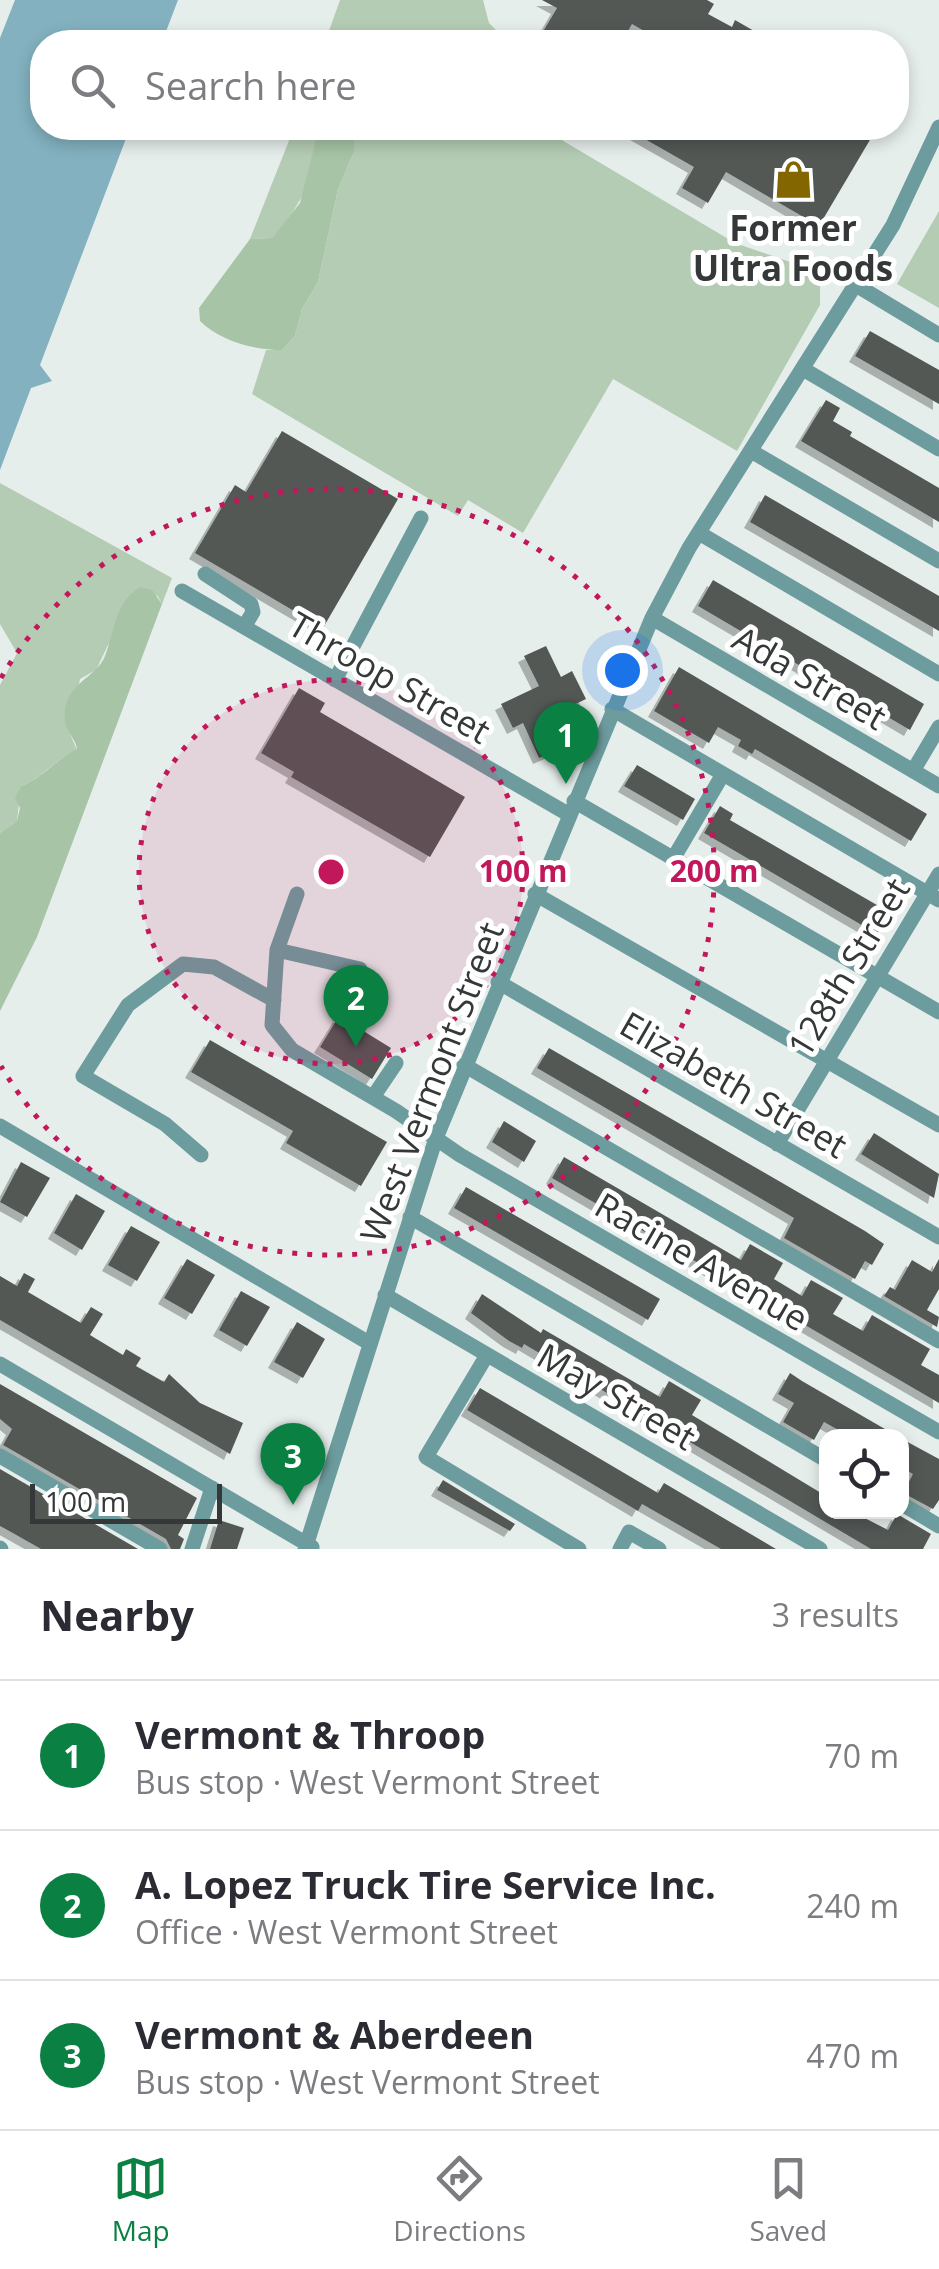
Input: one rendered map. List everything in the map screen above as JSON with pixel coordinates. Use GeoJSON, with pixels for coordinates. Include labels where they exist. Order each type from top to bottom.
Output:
{"type":"FeatureCollection","features":[{"type":"Feature","properties":{"kind":"street","name":"West Vermont Street"},"geometry":{"type":"LineString","coordinates":[[309,1547],[369,1343],[436,1138],[652,618],[699,533],[893,225],[939,126]]}},
{"type":"Feature","properties":{"kind":"street"},"geometry":{"type":"LineString","coordinates":[[856,285],[939,335]]}},
{"type":"Feature","properties":{"kind":"street"},"geometry":{"type":"LineString","coordinates":[[802,370],[939,449]]}},
{"type":"Feature","properties":{"kind":"street"},"geometry":{"type":"LineString","coordinates":[[751,451],[939,561]]}},
{"type":"Feature","properties":{"kind":"street"},"geometry":{"type":"LineString","coordinates":[[335,680],[421,518]]}},
{"type":"Feature","properties":{"kind":"street"},"geometry":{"type":"LineString","coordinates":[[699,533],[939,674]]}},
{"type":"Feature","properties":{"kind":"street"},"geometry":{"type":"LineString","coordinates":[[205,574],[251,604],[253,612],[244,627]]}},
{"type":"Feature","properties":{"kind":"street","name":"Throop Street"},"geometry":{"type":"LineString","coordinates":[[182,591],[335,680],[673,858],[939,1012]]}},
{"type":"Feature","properties":{"kind":"street","name":"Ada Street"},"geometry":{"type":"LineString","coordinates":[[652,618],[939,786]]}},
{"type":"Feature","properties":{"kind":"street"},"geometry":{"type":"LineString","coordinates":[[612,709],[933,897]]}},
{"type":"Feature","properties":{"kind":"street"},"geometry":{"type":"LineString","coordinates":[[913,771],[939,727]]}},
{"type":"Feature","properties":{"kind":"street"},"geometry":{"type":"LineString","coordinates":[[673,858],[724,774]]}},
{"type":"Feature","properties":{"kind":"street","name":"128th Street"},"geometry":{"type":"LineString","coordinates":[[778,1144],[877,976],[933,897],[939,874]]}},
{"type":"Feature","properties":{"kind":"street"},"geometry":{"type":"LineString","coordinates":[[201,1155],[164,1124],[83,1076],[128,1004],[183,964],[214,967],[274,1000],[277,950],[297,894]]}},
{"type":"Feature","properties":{"kind":"street"},"geometry":{"type":"LineString","coordinates":[[535,894],[939,1126]]}},
{"type":"Feature","properties":{"kind":"street"},"geometry":{"type":"LineString","coordinates":[[277,950],[360,969]]}},
{"type":"Feature","properties":{"kind":"street","name":"Elizabeth Street"},"geometry":{"type":"LineString","coordinates":[[498,982],[939,1237]]}},
{"type":"Feature","properties":{"kind":"street","name":"Racine Avenue"},"geometry":{"type":"LineString","coordinates":[[274,1000],[272,1025],[292,1050],[939,1432]]}},
{"type":"Feature","properties":{"kind":"street"},"geometry":{"type":"LineString","coordinates":[[372,1097],[396,1063]]}},
{"type":"Feature","properties":{"kind":"street"},"geometry":{"type":"LineString","coordinates":[[464,1064],[939,1341]]}},
{"type":"Feature","properties":{"kind":"street"},"geometry":{"type":"LineString","coordinates":[[0,1126],[369,1343]]}},
{"type":"Feature","properties":{"kind":"street"},"geometry":{"type":"LineString","coordinates":[[410,1217],[819,1456]]}},
{"type":"Feature","properties":{"kind":"street","name":"May Street"},"geometry":{"type":"LineString","coordinates":[[384,1296],[791,1542],[820,1549]]}},
{"type":"Feature","properties":{"kind":"street"},"geometry":{"type":"LineString","coordinates":[[487,1355],[426,1458],[579,1549]]}},
{"type":"Feature","properties":{"kind":"street"},"geometry":{"type":"LineString","coordinates":[[0,1364],[309,1547]]}},
{"type":"Feature","properties":{"kind":"street"},"geometry":{"type":"LineString","coordinates":[[0,1456],[160,1549]]}},
{"type":"Feature","properties":{"kind":"street"},"geometry":{"type":"LineString","coordinates":[[192,1549],[212,1488]]}},
{"type":"Feature","properties":{"kind":"street"},"geometry":{"type":"LineString","coordinates":[[909,1508],[939,1526]]}},
{"type":"Feature","properties":{"kind":"street"},"geometry":{"type":"LineString","coordinates":[[620,1549],[630,1532],[659,1549]]}},
{"type":"Feature","properties":{"kind":"green space"},"geometry":{"type":"Polygon","coordinates":[[[340,0],[483,0],[489,23],[496,30],[329,30],[340,0]]]}},
{"type":"Feature","properties":{"kind":"green space"},"geometry":{"type":"Polygon","coordinates":[[[289,140],[320,140],[313,172],[290,216],[272,238],[250,239],[289,140]]]}},
{"type":"Feature","properties":{"kind":"green space"},"geometry":{"type":"Polygon","coordinates":[[[316,140],[354,140],[354,152],[338,189],[318,282],[302,309],[295,336],[282,350],[260,348],[227,339],[208,328],[200,321],[199,308],[250,239],[272,238],[300,203],[316,140]]]}},
{"type":"Feature","properties":{"kind":"green space"},"geometry":{"type":"Polygon","coordinates":[[[354,140],[562,140],[735,243],[799,265],[820,279],[820,305],[737,451],[613,379],[523,533],[468,500],[458,516],[252,394],[266,350],[282,350],[295,336],[302,309],[318,282],[338,189],[354,152],[354,140]]]}},
{"type":"Feature","properties":{"kind":"green space"},"geometry":{"type":"Polygon","coordinates":[[[939,211],[939,308],[897,284],[939,211]]]}},
{"type":"Feature","properties":{"kind":"green space"},"geometry":{"type":"Polygon","coordinates":[[[0,483],[172,578],[162,604],[157,595],[108,645],[96,670],[80,679],[70,734],[77,750],[21,786],[17,821],[0,833],[0,685],[17,653],[0,624],[0,483]]]}},
{"type":"Feature","properties":{"kind":"green space"},"geometry":{"type":"Polygon","coordinates":[[[140,587],[152,590],[162,604],[37,937],[0,1011],[0,833],[17,821],[20,808],[15,798],[21,786],[77,749],[65,721],[68,698],[101,664],[120,609],[140,587]]]}},
{"type":"Feature","properties":{"kind":"water"},"geometry":{"type":"Polygon","coordinates":[[[15,0],[178,0],[167,30],[30,30],[30,140],[125,140],[40,365],[52,381],[31,388],[0,470],[0,38],[15,0]]]}},
{"type":"Feature","properties":{"kind":"building"},"geometry":{"type":"Polygon","coordinates":[[[542,0],[707,0],[714,4],[708,14],[732,27],[735,20],[752,30],[642,30],[632,24],[629,30],[544,30],[557,8],[542,0]]]}},
{"type":"Feature","properties":{"kind":"building","name":"Former Ultra Foods"},"geometry":{"type":"Polygon","coordinates":[[[647,140],[870,140],[819,226],[726,172],[708,203],[682,188],[694,167],[647,140]]]}},
{"type":"Feature","properties":{"kind":"building"},"geometry":{"type":"Polygon","coordinates":[[[870,331],[939,370],[939,404],[855,356],[870,331]]]}},
{"type":"Feature","properties":{"kind":"building"},"geometry":{"type":"Polygon","coordinates":[[[826,400],[840,408],[833,421],[852,432],[850,436],[939,488],[939,522],[801,441],[826,400]]]}},
{"type":"Feature","properties":{"kind":"building"},"geometry":{"type":"Polygon","coordinates":[[[282,431],[398,499],[323,628],[195,553],[235,485],[246,492],[282,431]]]}},
{"type":"Feature","properties":{"kind":"building"},"geometry":{"type":"Polygon","coordinates":[[[765,495],[939,596],[939,631],[750,522],[765,495]]]}},
{"type":"Feature","properties":{"kind":"building"},"geometry":{"type":"Polygon","coordinates":[[[713,580],[924,704],[910,730],[698,606],[713,580]]]}},
{"type":"Feature","properties":{"kind":"building"},"geometry":{"type":"Polygon","coordinates":[[[546,646],[561,677],[572,671],[586,699],[549,717],[564,747],[539,758],[523,723],[513,728],[501,704],[539,686],[524,656],[546,646]]]}},
{"type":"Feature","properties":{"kind":"building"},"geometry":{"type":"Polygon","coordinates":[[[679,667],[927,814],[911,841],[755,749],[752,754],[738,746],[741,740],[718,727],[709,743],[654,711],[679,667]]]}},
{"type":"Feature","properties":{"kind":"building"},"geometry":{"type":"Polygon","coordinates":[[[299,688],[325,703],[320,712],[465,797],[430,857],[291,777],[294,772],[261,753],[299,688]]]}},
{"type":"Feature","properties":{"kind":"building"},"geometry":{"type":"Polygon","coordinates":[[[637,765],[695,799],[683,820],[624,786],[637,765]]]}},
{"type":"Feature","properties":{"kind":"building"},"geometry":{"type":"Polygon","coordinates":[[[720,806],[733,814],[730,820],[889,912],[877,934],[704,833],[720,806]]]}},
{"type":"Feature","properties":{"kind":"building"},"geometry":{"type":"Polygon","coordinates":[[[339,1016],[391,1048],[372,1079],[320,1047],[339,1016]]]}},
{"type":"Feature","properties":{"kind":"building"},"geometry":{"type":"Polygon","coordinates":[[[210,1040],[387,1142],[361,1186],[286,1143],[293,1131],[191,1072],[210,1040]]]}},
{"type":"Feature","properties":{"kind":"building"},"geometry":{"type":"Polygon","coordinates":[[[549,1048],[865,1231],[884,1244],[872,1265],[865,1261],[855,1279],[784,1238],[794,1218],[537,1068],[549,1048]]]}},
{"type":"Feature","properties":{"kind":"building"},"geometry":{"type":"Polygon","coordinates":[[[504,1121],[536,1141],[524,1162],[492,1142],[504,1121]]]}},
{"type":"Feature","properties":{"kind":"building"},"geometry":{"type":"Polygon","coordinates":[[[874,1133],[939,1174],[934,1198],[861,1154],[874,1133]]]}},
{"type":"Feature","properties":{"kind":"building"},"geometry":{"type":"Polygon","coordinates":[[[564,1157],[741,1260],[750,1244],[783,1263],[774,1279],[802,1296],[811,1280],[843,1298],[833,1314],[863,1331],[872,1315],[930,1349],[921,1365],[939,1375],[939,1403],[552,1178],[564,1157]]]}},
{"type":"Feature","properties":{"kind":"building"},"geometry":{"type":"Polygon","coordinates":[[[21,1162],[50,1178],[27,1217],[0,1202],[21,1162]]]}},
{"type":"Feature","properties":{"kind":"building"},"geometry":{"type":"Polygon","coordinates":[[[466,1187],[660,1299],[648,1320],[454,1208],[466,1187]]]}},
{"type":"Feature","properties":{"kind":"building"},"geometry":{"type":"Polygon","coordinates":[[[76,1194],[105,1211],[82,1250],[54,1233],[76,1194]]]}},
{"type":"Feature","properties":{"kind":"building"},"geometry":{"type":"Polygon","coordinates":[[[131,1226],[160,1242],[137,1281],[108,1265],[131,1226]]]}},
{"type":"Feature","properties":{"kind":"building"},"geometry":{"type":"Polygon","coordinates":[[[187,1259],[215,1275],[192,1314],[164,1298],[187,1259]]]}},
{"type":"Feature","properties":{"kind":"building"},"geometry":{"type":"Polygon","coordinates":[[[939,1259],[939,1289],[927,1310],[939,1317],[937,1327],[884,1296],[890,1287],[895,1290],[912,1260],[932,1272],[939,1259]]]}},
{"type":"Feature","properties":{"kind":"building"},"geometry":{"type":"Polygon","coordinates":[[[24,1273],[35,1279],[28,1292],[81,1323],[91,1307],[103,1314],[90,1335],[123,1355],[126,1349],[141,1358],[136,1366],[164,1382],[169,1374],[200,1403],[243,1423],[230,1454],[0,1320],[0,1276],[17,1286],[24,1273]]]}},
{"type":"Feature","properties":{"kind":"building"},"geometry":{"type":"Polygon","coordinates":[[[241,1291],[270,1307],[247,1346],[219,1330],[241,1291]]]}},
{"type":"Feature","properties":{"kind":"building"},"geometry":{"type":"Polygon","coordinates":[[[482,1294],[541,1333],[543,1329],[660,1397],[669,1381],[701,1400],[692,1415],[819,1492],[819,1518],[524,1344],[522,1348],[509,1341],[471,1313],[482,1294]]]}},
{"type":"Feature","properties":{"kind":"building"},"geometry":{"type":"Polygon","coordinates":[[[297,1322],[325,1339],[303,1378],[274,1362],[297,1322]]]}},
{"type":"Feature","properties":{"kind":"building"},"geometry":{"type":"Polygon","coordinates":[[[790,1373],[885,1429],[836,1429],[824,1422],[814,1440],[783,1422],[794,1403],[778,1394],[790,1373]]]}},
{"type":"Feature","properties":{"kind":"building"},"geometry":{"type":"Polygon","coordinates":[[[0,1384],[197,1498],[178,1535],[184,1539],[180,1549],[171,1549],[166,1539],[3,1445],[12,1429],[0,1419],[0,1384]]]}},
{"type":"Feature","properties":{"kind":"building"},"geometry":{"type":"Polygon","coordinates":[[[480,1388],[658,1493],[664,1483],[776,1549],[721,1549],[642,1504],[638,1511],[467,1410],[480,1388]]]}},
{"type":"Feature","properties":{"kind":"building"},"geometry":{"type":"Polygon","coordinates":[[[909,1443],[939,1459],[939,1500],[933,1509],[909,1496],[913,1474],[909,1472],[909,1443]]]}},
{"type":"Feature","properties":{"kind":"building"},"geometry":{"type":"Polygon","coordinates":[[[0,1469],[138,1549],[41,1549],[0,1526],[0,1469]]]}},
{"type":"Feature","properties":{"kind":"building"},"geometry":{"type":"Polygon","coordinates":[[[443,1480],[515,1524],[510,1531],[437,1490],[443,1480]]]}},
{"type":"Feature","properties":{"kind":"building"},"geometry":{"type":"Polygon","coordinates":[[[820,1519],[867,1519],[888,1530],[894,1519],[906,1519],[931,1534],[923,1549],[871,1549],[820,1519]]]}},
{"type":"Feature","properties":{"kind":"building"},"geometry":{"type":"Polygon","coordinates":[[[219,1520],[244,1528],[237,1549],[210,1549],[219,1520]]]}},
{"type":"Feature","properties":{"kind":"place","name":"Former Ultra Foods"},"geometry":{"type":"Point","coordinates":[793,180]}},
{"type":"Feature","properties":{"kind":"place","name":"Vermont & Throop"},"geometry":{"type":"Point","coordinates":[566,784]}},
{"type":"Feature","properties":{"kind":"place","name":"A. Lopez Truck Tire Service Inc."},"geometry":{"type":"Point","coordinates":[356,1047]}},
{"type":"Feature","properties":{"kind":"place","name":"Vermont & Aberdeen"},"geometry":{"type":"Point","coordinates":[293,1505]}}]}
